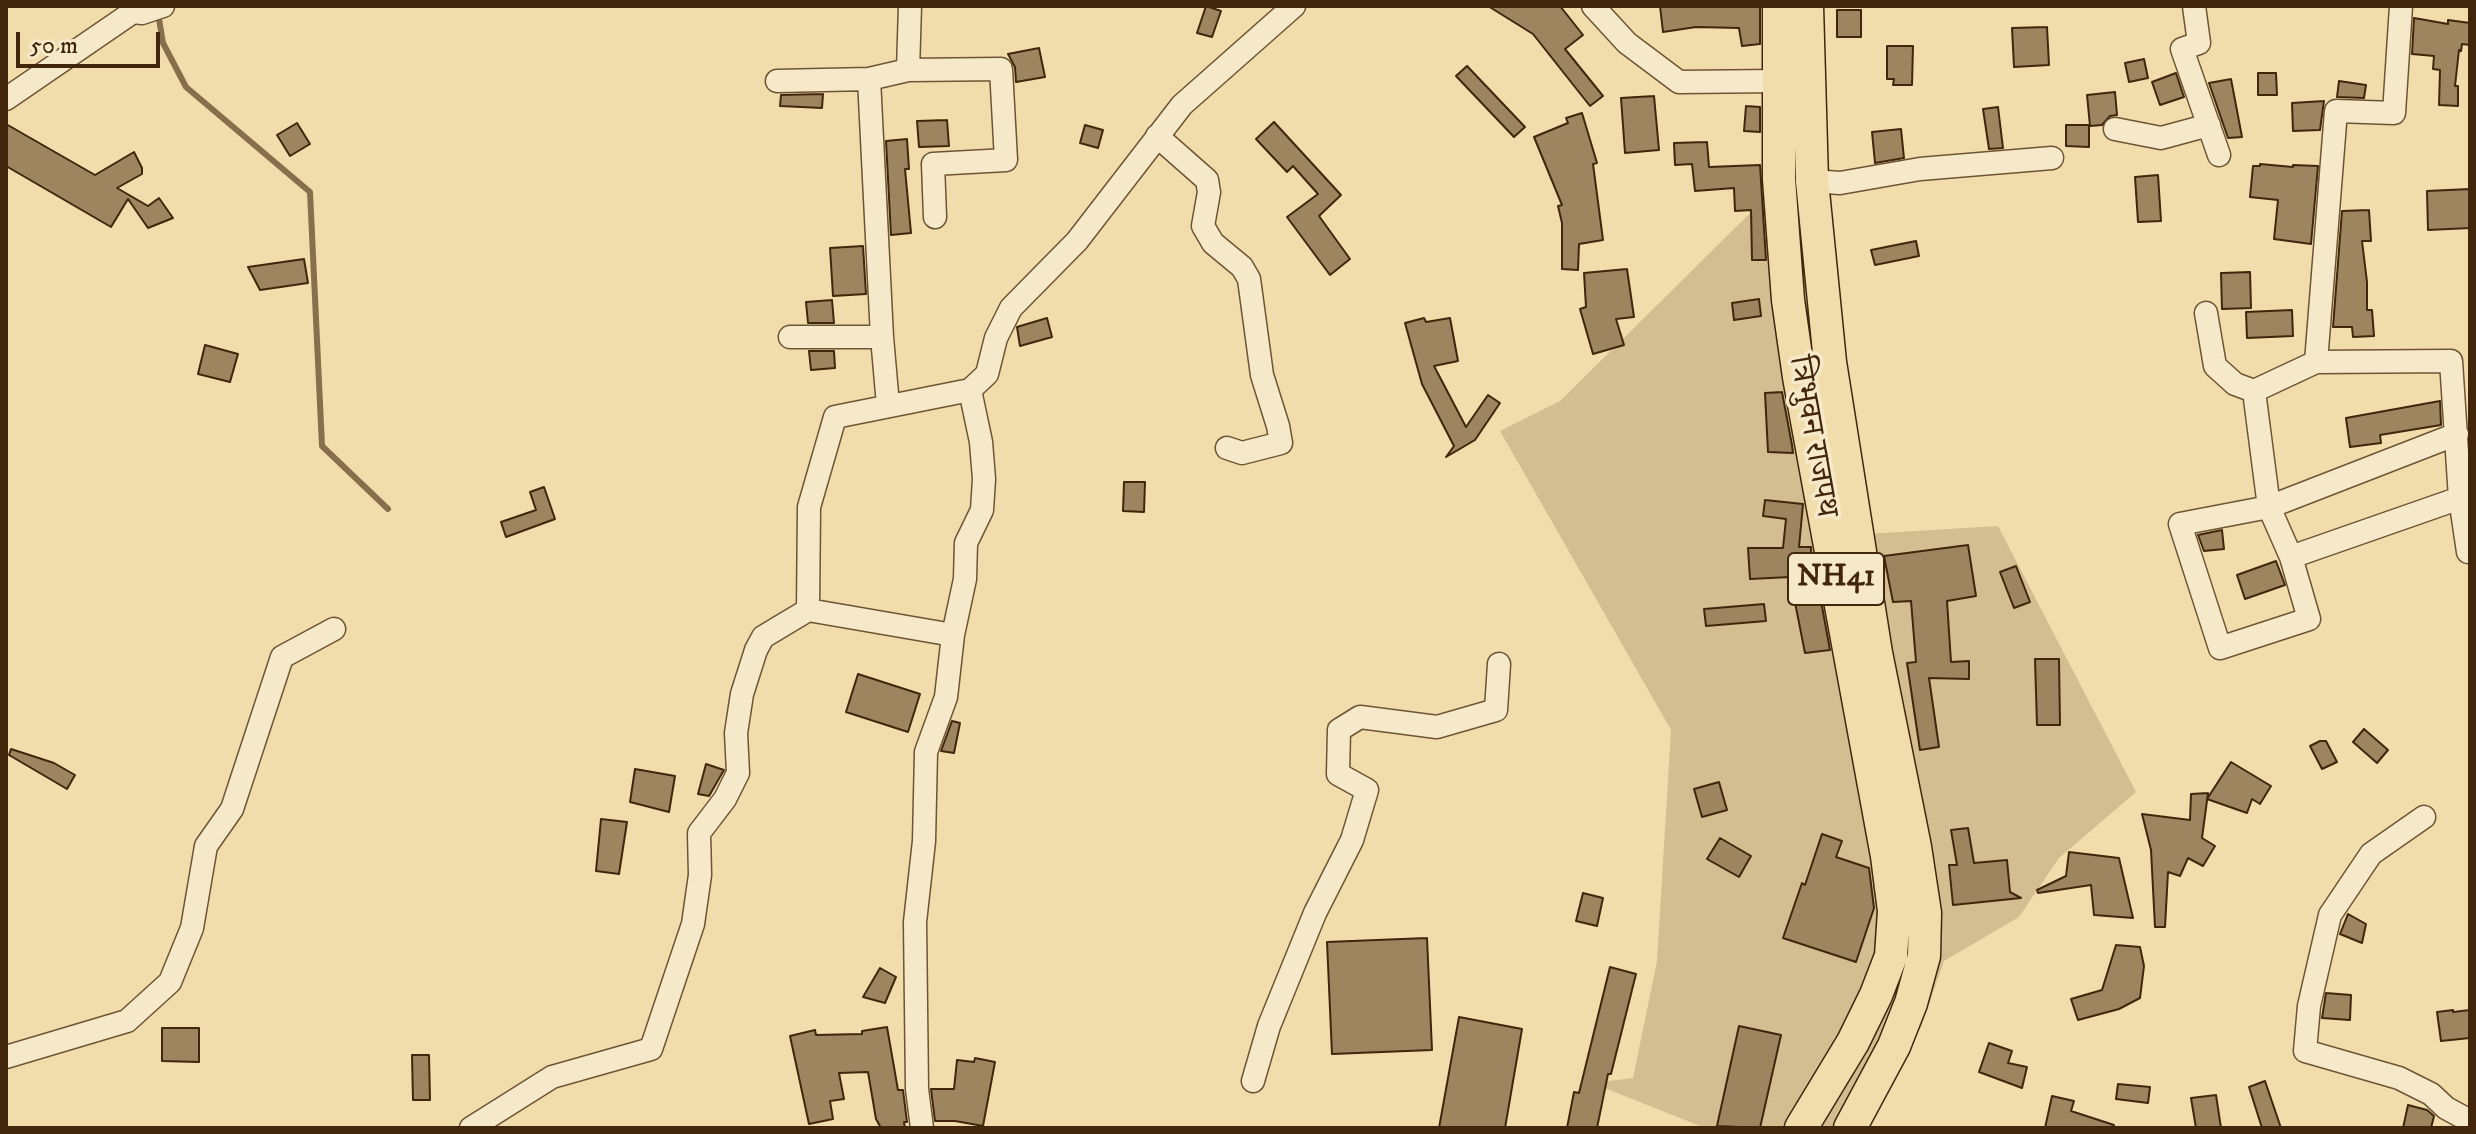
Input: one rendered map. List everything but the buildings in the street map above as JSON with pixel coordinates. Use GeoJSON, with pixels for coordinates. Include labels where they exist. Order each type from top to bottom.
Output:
{"type":"FeatureCollection","features":[{"type":"Feature","properties":{"kind":"highway","name":"त्रिभुवन राजपथ"},"geometry":{"type":"LineString","coordinates":[[1779,6],[1781,208],[1788,300],[1796,362],[1887,856],[1894,911],[1891,956],[1876,995],[1853,1042],[1801,1128]]}},
{"type":"Feature","properties":{"kind":"highway","name":"त्रिभुवन राजपथ"},"geometry":{"type":"LineString","coordinates":[[1807,6],[1812,181],[1830,362],[1876,653],[1925,913],[1924,956],[1911,1003],[1894,1046],[1850,1128]]}},
{"type":"Feature","properties":{"kind":"street"},"geometry":{"type":"LineString","coordinates":[[908,70],[910,6]]}},
{"type":"Feature","properties":{"kind":"street"},"geometry":{"type":"LineString","coordinates":[[808,610],[809,507],[835,417],[970,390],[987,374],[996,338],[1011,308],[1077,241],[1182,105],[1294,6]]}},
{"type":"Feature","properties":{"kind":"street"},"geometry":{"type":"LineString","coordinates":[[1593,6],[1627,43],[1679,82],[1778,81]]}},
{"type":"Feature","properties":{"kind":"street"},"geometry":{"type":"LineString","coordinates":[[2194,6],[2199,43],[2182,49],[2219,155]]}},
{"type":"Feature","properties":{"kind":"street"},"geometry":{"type":"LineString","coordinates":[[2316,362],[2336,111],[2394,113],[2401,6]]}},
{"type":"Feature","properties":{"kind":"street"},"geometry":{"type":"LineString","coordinates":[[6,99],[146,9]]}},
{"type":"Feature","properties":{"kind":"street"},"geometry":{"type":"LineString","coordinates":[[777,81],[869,79],[908,70],[1001,69],[1006,160],[933,164],[935,217]]}},
{"type":"Feature","properties":{"kind":"street"},"geometry":{"type":"LineString","coordinates":[[869,79],[888,405]]}},
{"type":"Feature","properties":{"kind":"street"},"geometry":{"type":"LineString","coordinates":[[2115,129],[2161,138],[2209,125]]}},
{"type":"Feature","properties":{"kind":"street"},"geometry":{"type":"LineString","coordinates":[[1157,136],[1207,180],[1209,192],[1203,226],[1213,243],[1242,267],[1249,279],[1262,375],[1281,443],[1242,453],[1227,448]]}},
{"type":"Feature","properties":{"kind":"street"},"geometry":{"type":"LineString","coordinates":[[1812,181],[1840,183],[1920,169],[2052,158]]}},
{"type":"Feature","properties":{"kind":"street"},"geometry":{"type":"LineString","coordinates":[[2206,313],[2215,366],[2235,384],[2254,391],[2316,362],[2451,361],[2462,387],[2457,434],[2460,498],[2467,537]]}},
{"type":"Feature","properties":{"kind":"street"},"geometry":{"type":"LineString","coordinates":[[790,337],[882,337]]}},
{"type":"Feature","properties":{"kind":"street"},"geometry":{"type":"LineString","coordinates":[[922,1128],[917,1089],[915,922],[924,841],[926,752],[946,697],[953,635],[965,579],[966,543],[982,510],[984,479],[981,442],[970,390]]}},
{"type":"Feature","properties":{"kind":"street"},"geometry":{"type":"LineString","coordinates":[[2254,391],[2269,507],[2291,557],[2309,619],[2220,648],[2180,524],[2269,507],[2457,434]]}},
{"type":"Feature","properties":{"kind":"street"},"geometry":{"type":"LineString","coordinates":[[2291,557],[2460,498]]}},
{"type":"Feature","properties":{"kind":"street"},"geometry":{"type":"LineString","coordinates":[[471,1128],[552,1077],[651,1049],[693,924],[700,875],[699,833],[725,799],[738,773],[736,733],[742,694],[763,637],[808,610],[953,635]]}},
{"type":"Feature","properties":{"kind":"street"},"geometry":{"type":"LineString","coordinates":[[6,1057],[127,1021],[170,982],[192,928],[206,846],[232,809],[282,657],[334,629]]}},
{"type":"Feature","properties":{"kind":"street"},"geometry":{"type":"LineString","coordinates":[[1253,1081],[1269,1026],[1315,913],[1352,840],[1367,790],[1338,774],[1339,730],[1360,717],[1437,727],[1496,710],[1499,664]]}},
{"type":"Feature","properties":{"kind":"street"},"geometry":{"type":"LineString","coordinates":[[2424,817],[2371,854],[2330,915],[2309,1006],[2305,1051],[2399,1078],[2431,1094],[2446,1108],[2470,1121]]}},
{"type":"Feature","properties":{"kind":"street"},"geometry":{"type":"LineString","coordinates":[[2446,1108],[2470,1109]]}},
{"type":"Feature","properties":{"kind":"shaded area"},"geometry":{"type":"Polygon","coordinates":[[[1816,148],[1865,534],[1998,526],[2136,792],[2059,858],[2019,917],[1944,961],[1921,1027],[1861,1128],[1705,1128],[1592,1083],[1633,1078],[1657,961],[1671,730],[1500,431],[1560,401],[1816,148]]]}},
{"type":"Feature","properties":{"kind":"waterway"},"geometry":{"type":"LineString","coordinates":[[158,13],[163,43],[186,87],[310,192],[322,446],[388,509]]}}]}
